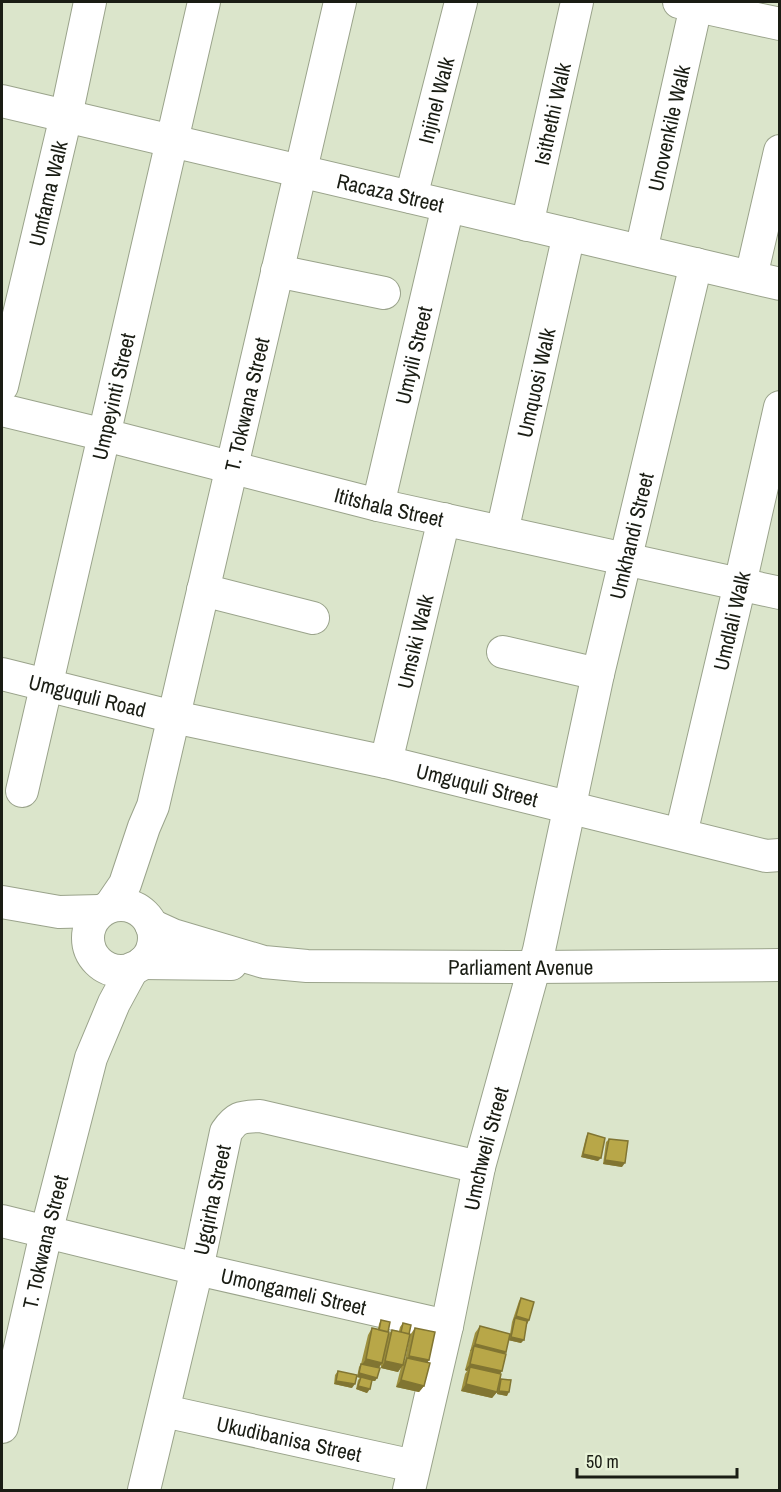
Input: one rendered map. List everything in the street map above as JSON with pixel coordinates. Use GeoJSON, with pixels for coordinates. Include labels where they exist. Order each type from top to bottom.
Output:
{"type":"FeatureCollection","features":[{"type":"Feature","properties":{"kind":"street","name":"Umfama Walk"},"geometry":{"type":"LineString","coordinates":[[2,386],[66,116],[90,2]]}},
{"type":"Feature","properties":{"kind":"street","name":"Umpeyinti Street"},"geometry":{"type":"LineString","coordinates":[[22,791],[204,2]]}},
{"type":"Feature","properties":{"kind":"street","name":"T. Tokwana Street"},"geometry":{"type":"LineString","coordinates":[[105,909],[125,884],[153,806],[340,2]]}},
{"type":"Feature","properties":{"kind":"street","name":"Injinel Walk"},"geometry":{"type":"LineString","coordinates":[[411,197],[461,2]]}},
{"type":"Feature","properties":{"kind":"street","name":"Isithethi Walk"},"geometry":{"type":"LineString","coordinates":[[527,225],[577,2]]}},
{"type":"Feature","properties":{"kind":"street"},"geometry":{"type":"LineString","coordinates":[[688,4],[780,24]]}},
{"type":"Feature","properties":{"kind":"street","name":"Unovenkile Walk"},"geometry":{"type":"LineString","coordinates":[[642,252],[688,4]]}},
{"type":"Feature","properties":{"kind":"street","name":"Racaza Street"},"geometry":{"type":"LineString","coordinates":[[2,101],[765,281]]}},
{"type":"Feature","properties":{"kind":"street"},"geometry":{"type":"LineString","coordinates":[[765,281],[780,151]]}},
{"type":"Feature","properties":{"kind":"street","name":"Umyili Street"},"geometry":{"type":"LineString","coordinates":[[378,504],[448,206]]}},
{"type":"Feature","properties":{"kind":"street","name":"Umquosi Walk"},"geometry":{"type":"LineString","coordinates":[[502,532],[569,234]]}},
{"type":"Feature","properties":{"kind":"street","name":"Umkhandi Street"},"geometry":{"type":"LineString","coordinates":[[569,808],[598,674],[696,264]]}},
{"type":"Feature","properties":{"kind":"street"},"geometry":{"type":"LineString","coordinates":[[277,271],[384,293]]}},
{"type":"Feature","properties":{"kind":"street","name":"Umdlali Walk"},"geometry":{"type":"LineString","coordinates":[[681,834],[780,408]]}},
{"type":"Feature","properties":{"kind":"street","name":"Ititshala Street"},"geometry":{"type":"LineString","coordinates":[[2,410],[378,504],[780,593]]}},
{"type":"Feature","properties":{"kind":"street","name":"Umsiki Walk"},"geometry":{"type":"LineString","coordinates":[[387,762],[444,519]]}},
{"type":"Feature","properties":{"kind":"street"},"geometry":{"type":"LineString","coordinates":[[203,590],[314,618]]}},
{"type":"Feature","properties":{"kind":"street"},"geometry":{"type":"LineString","coordinates":[[503,652],[598,674]]}},
{"type":"Feature","properties":{"kind":"street","name":"Umguquli Road"},"geometry":{"type":"LineString","coordinates":[[2,674],[174,717]]}},
{"type":"Feature","properties":{"kind":"street","name":"Umguquli Street"},"geometry":{"type":"LineString","coordinates":[[174,717],[387,762],[766,856],[780,855]]}},
{"type":"Feature","properties":{"kind":"street","name":"T. Tokwana Street"},"geometry":{"type":"LineString","coordinates":[[149,921],[146,893],[154,830],[153,806]]}},
{"type":"Feature","properties":{"kind":"street","name":"Umchweli Street"},"geometry":{"type":"LineString","coordinates":[[411,1478],[447,1326],[479,1167],[534,967],[569,808]]}},
{"type":"Feature","properties":{"kind":"street"},"geometry":{"type":"LineString","coordinates":[[2,902],[59,912],[105,909],[120,904],[130,906],[149,921],[153,933],[152,949],[138,966],[123,971],[112,970],[103,966],[92,954],[52,930],[2,915]]}},
{"type":"Feature","properties":{"kind":"street"},"geometry":{"type":"LineString","coordinates":[[92,954],[88,939],[89,929],[93,919],[105,909]]}},
{"type":"Feature","properties":{"kind":"street","name":"Parliament Avenue"},"geometry":{"type":"LineString","coordinates":[[149,921],[173,935],[264,962]]}},
{"type":"Feature","properties":{"kind":"street","name":"T. Tokwana Street"},"geometry":{"type":"LineString","coordinates":[[91,1058],[92,954]]}},
{"type":"Feature","properties":{"kind":"street","name":"Parliament Avenue"},"geometry":{"type":"LineString","coordinates":[[138,966],[264,962],[307,966],[780,965]]}},
{"type":"Feature","properties":{"kind":"street","name":"T. Tokwana Street"},"geometry":{"type":"LineString","coordinates":[[2,1427],[46,1233],[91,1058],[114,1003],[138,966]]}},
{"type":"Feature","properties":{"kind":"street","name":"Ugqirha Street"},"geometry":{"type":"LineString","coordinates":[[144,1491],[164,1412],[226,1132],[232,1123],[241,1117],[260,1116],[479,1167]]}},
{"type":"Feature","properties":{"kind":"street","name":"Umongameli Street"},"geometry":{"type":"LineString","coordinates":[[2,1221],[196,1269],[447,1326]]}},
{"type":"Feature","properties":{"kind":"street","name":"Ukudibanisa Street"},"geometry":{"type":"LineString","coordinates":[[164,1412],[411,1478]]}},
{"type":"Feature","properties":{"kind":"building"},"geometry":{"type":"Polygon","coordinates":[[[588,1133],[605,1138],[601,1158],[583,1154],[588,1133]]]}},
{"type":"Feature","properties":{"kind":"building"},"geometry":{"type":"Polygon","coordinates":[[[609,1139],[628,1141],[625,1163],[605,1160],[609,1139]]]}},
{"type":"Feature","properties":{"kind":"building"},"geometry":{"type":"Polygon","coordinates":[[[521,1298],[534,1302],[529,1320],[516,1316],[521,1298]]]}},
{"type":"Feature","properties":{"kind":"building"},"geometry":{"type":"Polygon","coordinates":[[[515,1318],[527,1321],[524,1340],[511,1337],[515,1318]]]}},
{"type":"Feature","properties":{"kind":"building"},"geometry":{"type":"Polygon","coordinates":[[[381,1320],[390,1322],[388,1332],[379,1330],[381,1320]]]}},
{"type":"Feature","properties":{"kind":"building"},"geometry":{"type":"Polygon","coordinates":[[[403,1323],[411,1325],[409,1334],[401,1332],[403,1323]]]}},
{"type":"Feature","properties":{"kind":"building"},"geometry":{"type":"Polygon","coordinates":[[[480,1326],[510,1334],[506,1352],[475,1344],[480,1326]]]}},
{"type":"Feature","properties":{"kind":"building"},"geometry":{"type":"Polygon","coordinates":[[[372,1328],[389,1332],[382,1363],[366,1359],[372,1328]]]}},
{"type":"Feature","properties":{"kind":"building"},"geometry":{"type":"Polygon","coordinates":[[[415,1328],[435,1332],[429,1360],[409,1356],[415,1328]]]}},
{"type":"Feature","properties":{"kind":"building"},"geometry":{"type":"Polygon","coordinates":[[[392,1330],[410,1334],[403,1365],[385,1361],[392,1330]]]}},
{"type":"Feature","properties":{"kind":"building"},"geometry":{"type":"Polygon","coordinates":[[[474,1346],[506,1354],[502,1371],[470,1364],[474,1346]]]}},
{"type":"Feature","properties":{"kind":"building"},"geometry":{"type":"Polygon","coordinates":[[[407,1358],[430,1363],[424,1386],[401,1380],[407,1358]]]}},
{"type":"Feature","properties":{"kind":"building"},"geometry":{"type":"Polygon","coordinates":[[[361,1364],[380,1368],[377,1378],[359,1373],[361,1364]]]}},
{"type":"Feature","properties":{"kind":"building"},"geometry":{"type":"Polygon","coordinates":[[[470,1367],[501,1374],[497,1392],[466,1384],[470,1367]]]}},
{"type":"Feature","properties":{"kind":"building"},"geometry":{"type":"Polygon","coordinates":[[[338,1371],[357,1375],[355,1384],[336,1381],[338,1371]]]}},
{"type":"Feature","properties":{"kind":"building"},"geometry":{"type":"Polygon","coordinates":[[[361,1377],[372,1380],[370,1389],[358,1386],[361,1377]]]}},
{"type":"Feature","properties":{"kind":"building"},"geometry":{"type":"Polygon","coordinates":[[[501,1379],[511,1380],[509,1392],[499,1391],[501,1379]]]}}]}
